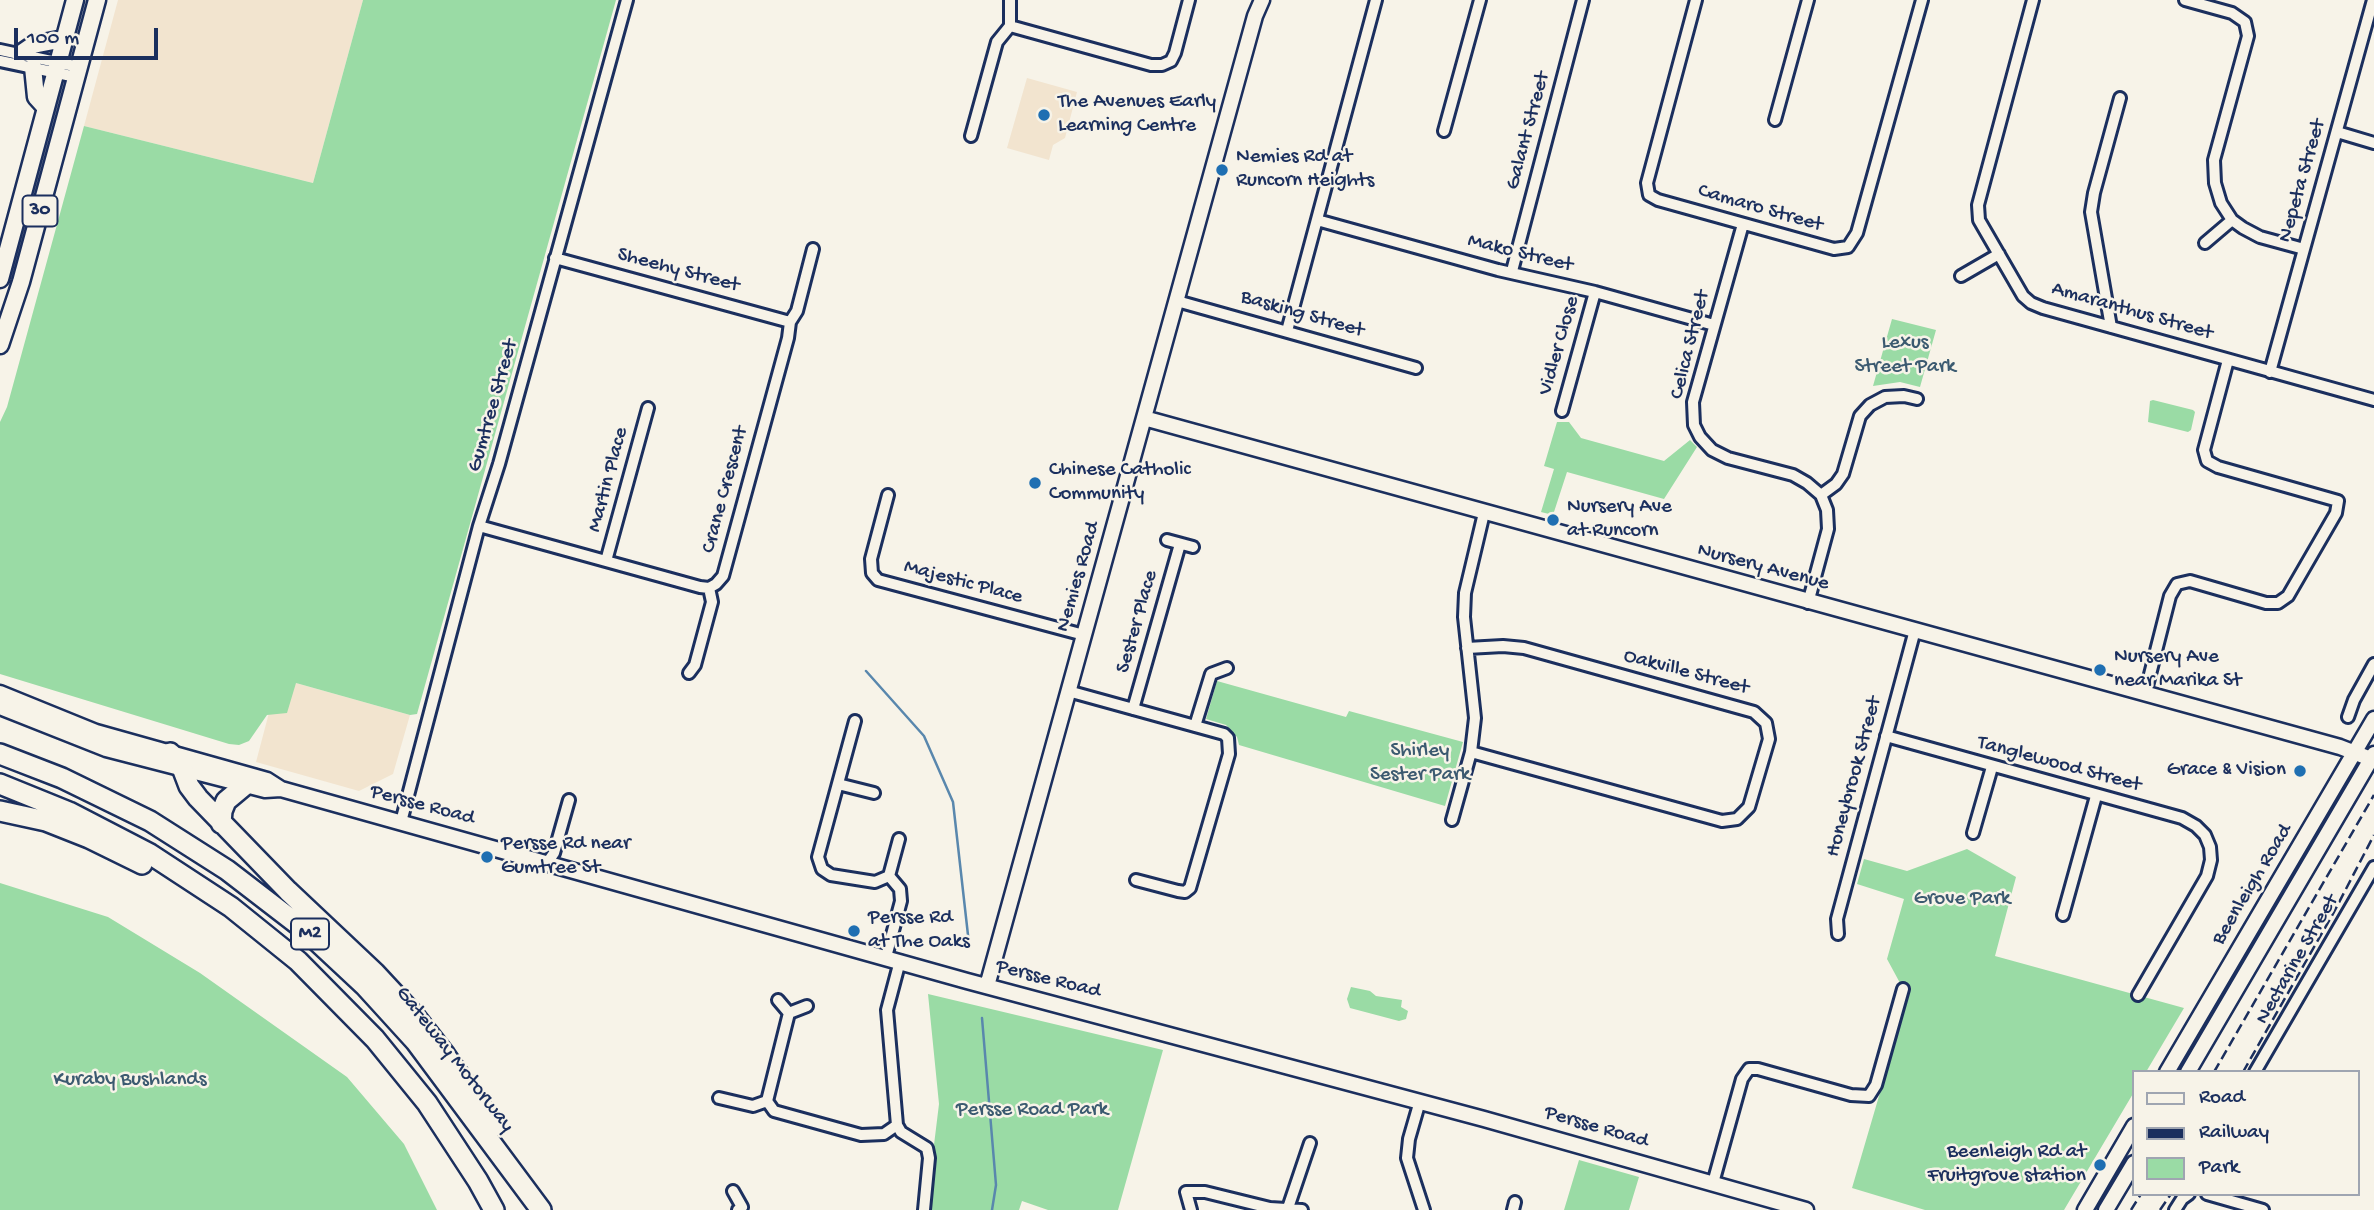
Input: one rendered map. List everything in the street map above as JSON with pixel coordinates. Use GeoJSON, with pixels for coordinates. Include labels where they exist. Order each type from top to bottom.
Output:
{"type":"FeatureCollection","features":[{"type":"Feature","properties":{"kind":"highway"},"geometry":{"type":"LineString","coordinates":[[170,753],[184,770],[192,792],[288,891],[376,973],[413,1014],[465,1083],[552,1210]]}},
{"type":"Feature","properties":{"kind":"highway","name":"Gateway Motorway"},"geometry":{"type":"LineString","coordinates":[[0,754],[62,778],[150,821],[227,870],[305,930],[365,986],[416,1042],[541,1210]]}},
{"type":"Feature","properties":{"kind":"highway","name":"M2"},"geometry":{"type":"LineString","coordinates":[[0,784],[69,812],[174,869],[230,907],[298,961],[375,1039],[426,1103],[472,1171],[494,1210]]}},
{"type":"Feature","properties":{"kind":"highway"},"geometry":{"type":"LineString","coordinates":[[221,823],[226,801],[244,786]]}},
{"type":"Feature","properties":{"kind":"highway"},"geometry":{"type":"LineString","coordinates":[[0,811],[46,821],[70,830],[127,856],[211,903],[230,907]]}},
{"type":"Feature","properties":{"kind":"main road","name":"30"},"geometry":{"type":"LineString","coordinates":[[0,279],[75,0]]}},
{"type":"Feature","properties":{"kind":"main road","name":"30"},"geometry":{"type":"LineString","coordinates":[[0,345],[21,282],[97,0]]}},
{"type":"Feature","properties":{"kind":"main road"},"geometry":{"type":"LineString","coordinates":[[20,54],[33,45],[64,39]]}},
{"type":"Feature","properties":{"kind":"main road"},"geometry":{"type":"LineString","coordinates":[[33,68],[36,97],[46,108]]}},
{"type":"Feature","properties":{"kind":"street","name":"Gumtree Street"},"geometry":{"type":"LineString","coordinates":[[401,822],[479,526],[499,464],[627,0]]}},
{"type":"Feature","properties":{"kind":"street"},"geometry":{"type":"LineString","coordinates":[[971,136],[997,42],[1010,26],[1010,0]]}},
{"type":"Feature","properties":{"kind":"street"},"geometry":{"type":"LineString","coordinates":[[1010,26],[1151,65],[1162,65],[1171,61],[1175,53],[1189,0]]}},
{"type":"Feature","properties":{"kind":"street","name":"Nemies Road"},"geometry":{"type":"LineString","coordinates":[[1255,0],[1255,16]]}},
{"type":"Feature","properties":{"kind":"street","name":"Nemies Road"},"geometry":{"type":"LineString","coordinates":[[987,986],[1255,16],[1262,0]]}},
{"type":"Feature","properties":{"kind":"street"},"geometry":{"type":"LineString","coordinates":[[1287,331],[1376,0]]}},
{"type":"Feature","properties":{"kind":"street"},"geometry":{"type":"LineString","coordinates":[[1444,131],[1480,0]]}},
{"type":"Feature","properties":{"kind":"street","name":"Galant Street"},"geometry":{"type":"LineString","coordinates":[[1511,271],[1583,0]]}},
{"type":"Feature","properties":{"kind":"street","name":"Camaro Street"},"geometry":{"type":"LineString","coordinates":[[1696,0],[1647,183],[1649,195],[1658,200],[1834,249],[1848,247],[1857,233],[1922,0]]}},
{"type":"Feature","properties":{"kind":"street"},"geometry":{"type":"LineString","coordinates":[[1775,120],[1808,0]]}},
{"type":"Feature","properties":{"kind":"street","name":"Amaranthus Street"},"geometry":{"type":"LineString","coordinates":[[2033,0],[1978,205],[1979,220],[2023,296],[2031,303],[2111,327],[2374,400]]}},
{"type":"Feature","properties":{"kind":"street","name":"Nepeta Street"},"geometry":{"type":"LineString","coordinates":[[2270,372],[2373,0]]}},
{"type":"Feature","properties":{"kind":"street"},"geometry":{"type":"LineString","coordinates":[[2190,1],[2232,13],[2245,22],[2248,36],[2214,160],[2215,183],[2221,203],[2232,220],[2260,237],[2304,249]]}},
{"type":"Feature","properties":{"kind":"street"},"geometry":{"type":"LineString","coordinates":[[0,50],[78,72]]}},
{"type":"Feature","properties":{"kind":"street"},"geometry":{"type":"LineString","coordinates":[[0,61],[33,68],[57,67]]}},
{"type":"Feature","properties":{"kind":"street"},"geometry":{"type":"LineString","coordinates":[[2111,327],[2091,212],[2120,98]]}},
{"type":"Feature","properties":{"kind":"street"},"geometry":{"type":"LineString","coordinates":[[2337,132],[2374,143]]}},
{"type":"Feature","properties":{"kind":"street","name":"Mako Street"},"geometry":{"type":"LineString","coordinates":[[1317,220],[1498,270],[1511,271],[1714,324]]}},
{"type":"Feature","properties":{"kind":"street"},"geometry":{"type":"LineString","coordinates":[[2206,243],[2232,220]]}},
{"type":"Feature","properties":{"kind":"street","name":"Celica Street"},"geometry":{"type":"LineString","coordinates":[[1743,224],[1693,402],[1694,425],[1700,438],[1712,450],[1728,458],[1793,475],[1821,495]]}},
{"type":"Feature","properties":{"kind":"street","name":"Crane Crescent"},"geometry":{"type":"LineString","coordinates":[[709,588],[723,576],[788,338],[790,322],[797,311],[813,249]]}},
{"type":"Feature","properties":{"kind":"street"},"geometry":{"type":"LineString","coordinates":[[1961,276],[1999,254]]}},
{"type":"Feature","properties":{"kind":"street","name":"Sheehy Street"},"geometry":{"type":"LineString","coordinates":[[555,258],[790,322]]}},
{"type":"Feature","properties":{"kind":"street","name":"Vidler Close"},"geometry":{"type":"LineString","coordinates":[[1562,411],[1595,292]]}},
{"type":"Feature","properties":{"kind":"street","name":"Basking Street"},"geometry":{"type":"LineString","coordinates":[[1177,300],[1416,368]]}},
{"type":"Feature","properties":{"kind":"street"},"geometry":{"type":"LineString","coordinates":[[2145,694],[2170,596],[2177,584],[2190,581],[2266,603],[2278,603],[2288,596],[2336,513],[2338,501],[2218,467],[2207,461],[2204,450],[2228,360]]}},
{"type":"Feature","properties":{"kind":"street"},"geometry":{"type":"LineString","coordinates":[[1860,394],[1870,405]]}},
{"type":"Feature","properties":{"kind":"street"},"geometry":{"type":"LineString","coordinates":[[1808,603],[1828,529],[1827,510],[1821,495],[1836,484],[1843,474],[1860,416],[1870,405],[1885,397],[1904,396],[1917,399]]}},
{"type":"Feature","properties":{"kind":"street","name":"Martin Place"},"geometry":{"type":"LineString","coordinates":[[606,561],[648,408]]}},
{"type":"Feature","properties":{"kind":"street","name":"Nursery Avenue"},"geometry":{"type":"LineString","coordinates":[[1144,418],[1808,603],[2373,756]]}},
{"type":"Feature","properties":{"kind":"street","name":"Majestic Place"},"geometry":{"type":"LineString","coordinates":[[888,495],[871,559],[872,573],[878,580],[1084,635]]}},
{"type":"Feature","properties":{"kind":"street"},"geometry":{"type":"LineString","coordinates":[[1452,820],[1471,752],[1475,718],[1464,617],[1465,593],[1484,513]]}},
{"type":"Feature","properties":{"kind":"street"},"geometry":{"type":"LineString","coordinates":[[479,526],[709,588],[712,602],[695,665],[689,673]]}},
{"type":"Feature","properties":{"kind":"street"},"geometry":{"type":"LineString","coordinates":[[1167,540],[1193,547]]}},
{"type":"Feature","properties":{"kind":"street","name":"Sester Place"},"geometry":{"type":"LineString","coordinates":[[1133,709],[1180,544]]}},
{"type":"Feature","properties":{"kind":"street","name":"Honeybrook Street"},"geometry":{"type":"LineString","coordinates":[[1838,934],[1837,919],[1915,630]]}},
{"type":"Feature","properties":{"kind":"street","name":"Oakville Street"},"geometry":{"type":"LineString","coordinates":[[1467,649],[1503,646],[1524,648],[1754,712],[1766,723],[1769,739],[1749,807],[1737,819],[1722,821],[1471,752]]}},
{"type":"Feature","properties":{"kind":"street"},"geometry":{"type":"LineString","coordinates":[[2348,716],[2374,664]]}},
{"type":"Feature","properties":{"kind":"street"},"geometry":{"type":"LineString","coordinates":[[1195,726],[1211,674],[1227,668]]}},
{"type":"Feature","properties":{"kind":"street"},"geometry":{"type":"LineString","coordinates":[[1068,691],[1224,734],[1230,744],[1190,888],[1185,892],[1136,880]]}},
{"type":"Feature","properties":{"kind":"street","name":"Persse Road"},"geometry":{"type":"LineString","coordinates":[[0,693],[96,732],[267,780],[281,789],[987,986],[1420,1101],[1713,1183],[1762,1204],[1805,1210]]}},
{"type":"Feature","properties":{"kind":"street","name":"Persse Road"},"geometry":{"type":"LineString","coordinates":[[0,707],[94,745],[244,786],[265,790],[281,789]]}},
{"type":"Feature","properties":{"kind":"street","name":"Beenleigh Road"},"geometry":{"type":"LineString","coordinates":[[2167,1070],[2374,719]]}},
{"type":"Feature","properties":{"kind":"street"},"geometry":{"type":"LineString","coordinates":[[855,721],[818,857],[822,869],[831,875],[875,882],[889,876]]}},
{"type":"Feature","properties":{"kind":"street","name":"Tanglewood Street"},"geometry":{"type":"LineString","coordinates":[[1886,736],[2182,818],[2205,835],[2211,860],[2207,876],[2138,995]]}},
{"type":"Feature","properties":{"kind":"street","name":"Beenleigh Road"},"geometry":{"type":"LineString","coordinates":[[2189,1070],[2373,756]]}},
{"type":"Feature","properties":{"kind":"street"},"geometry":{"type":"LineString","coordinates":[[1973,833],[1992,766]]}},
{"type":"Feature","properties":{"kind":"street"},"geometry":{"type":"LineString","coordinates":[[838,784],[874,793]]}},
{"type":"Feature","properties":{"kind":"street"},"geometry":{"type":"LineString","coordinates":[[2063,915],[2096,796]]}},
{"type":"Feature","properties":{"kind":"street"},"geometry":{"type":"LineString","coordinates":[[547,863],[554,853],[569,800]]}},
{"type":"Feature","properties":{"kind":"street"},"geometry":{"type":"LineString","coordinates":[[889,876],[899,839]]}},
{"type":"Feature","properties":{"kind":"street","name":"Nectarine Street"},"geometry":{"type":"LineString","coordinates":[[2257,1070],[2374,867]]}},
{"type":"Feature","properties":{"kind":"street"},"geometry":{"type":"LineString","coordinates":[[889,876],[900,889],[901,901],[887,1010],[897,1125],[901,1132],[927,1148],[929,1158],[924,1210]]}},
{"type":"Feature","properties":{"kind":"street"},"geometry":{"type":"LineString","coordinates":[[1713,1183],[1742,1079],[1749,1069],[1758,1069],[1851,1095],[1869,1096],[1876,1084],[1903,989]]}},
{"type":"Feature","properties":{"kind":"street"},"geometry":{"type":"LineString","coordinates":[[778,1000],[789,1013]]}},
{"type":"Feature","properties":{"kind":"street"},"geometry":{"type":"LineString","coordinates":[[789,1013],[807,1006]]}},
{"type":"Feature","properties":{"kind":"street"},"geometry":{"type":"LineString","coordinates":[[766,1101],[789,1013]]}},
{"type":"Feature","properties":{"kind":"street"},"geometry":{"type":"LineString","coordinates":[[719,1098],[753,1106],[766,1101]]}},
{"type":"Feature","properties":{"kind":"street"},"geometry":{"type":"LineString","coordinates":[[766,1101],[774,1111],[861,1135],[884,1133],[897,1125]]}},
{"type":"Feature","properties":{"kind":"street"},"geometry":{"type":"LineString","coordinates":[[1420,1101],[1409,1139],[1407,1158],[1423,1210]]}},
{"type":"Feature","properties":{"kind":"street"},"geometry":{"type":"LineString","coordinates":[[2085,1210],[2132,1129]]}},
{"type":"Feature","properties":{"kind":"street"},"geometry":{"type":"LineString","coordinates":[[1288,1208],[1310,1143]]}},
{"type":"Feature","properties":{"kind":"street"},"geometry":{"type":"LineString","coordinates":[[2106,1210],[2132,1166]]}},
{"type":"Feature","properties":{"kind":"street"},"geometry":{"type":"LineString","coordinates":[[733,1191],[744,1209]]}},
{"type":"Feature","properties":{"kind":"street"},"geometry":{"type":"LineString","coordinates":[[1191,1210],[1186,1192],[1205,1192],[1270,1208],[1302,1210]]}},
{"type":"Feature","properties":{"kind":"street"},"geometry":{"type":"LineString","coordinates":[[2175,1210],[2186,1196]]}},
{"type":"Feature","properties":{"kind":"street"},"geometry":{"type":"LineString","coordinates":[[2214,1196],[2263,1210]]}},
{"type":"Feature","properties":{"kind":"shaded area"},"geometry":{"type":"Polygon","coordinates":[[[118,0],[363,0],[313,183],[84,126],[118,0]]]}},
{"type":"Feature","properties":{"kind":"shaded area","name":"The Avenues Early Learning Centre"},"geometry":{"type":"Polygon","coordinates":[[[1027,78],[1077,92],[1065,138],[1053,145],[1049,160],[1007,148],[1027,78]]]}},
{"type":"Feature","properties":{"kind":"shaded area"},"geometry":{"type":"Polygon","coordinates":[[[296,683],[410,715],[393,774],[359,791],[256,762],[270,709],[296,683]]]}},
{"type":"Feature","properties":{"kind":"green space"},"geometry":{"type":"Polygon","coordinates":[[[363,0],[616,0],[417,714],[410,715],[296,683],[287,713],[267,715],[249,741],[239,745],[0,674],[0,422],[7,407],[84,126],[313,183],[363,0]]]}},
{"type":"Feature","properties":{"kind":"green space","name":"Lexus Street Park"},"geometry":{"type":"Polygon","coordinates":[[[1892,319],[1936,330],[1920,387],[1900,382],[1873,386],[1892,319]]]}},
{"type":"Feature","properties":{"kind":"green space"},"geometry":{"type":"Polygon","coordinates":[[[2150,401],[2193,410],[2195,412],[2191,430],[2188,432],[2148,422],[2150,401]]]}},
{"type":"Feature","properties":{"kind":"green space"},"geometry":{"type":"Polygon","coordinates":[[[1557,422],[1569,422],[1581,438],[1664,461],[1690,440],[1697,447],[1664,499],[1567,472],[1553,515],[1541,512],[1554,469],[1544,466],[1557,422]]]}},
{"type":"Feature","properties":{"kind":"green space","name":"Shirley Sester Park"},"geometry":{"type":"Polygon","coordinates":[[[1217,681],[1346,717],[1349,711],[1463,742],[1445,806],[1239,745],[1237,737],[1226,725],[1206,719],[1217,681]]]}},
{"type":"Feature","properties":{"kind":"green space","name":"Grove Park"},"geometry":{"type":"Polygon","coordinates":[[[1967,849],[2016,877],[1995,956],[2184,1008],[2147,1070],[2132,1070],[2132,1095],[2064,1210],[1925,1210],[1852,1188],[1911,987],[1900,983],[1887,959],[1904,899],[1857,884],[1864,859],[1907,871],[1967,849]]]}},
{"type":"Feature","properties":{"kind":"green space","name":"Kuraby Bushlands"},"geometry":{"type":"Polygon","coordinates":[[[0,883],[108,917],[200,973],[347,1077],[404,1144],[437,1210],[0,1210],[0,883]]]}},
{"type":"Feature","properties":{"kind":"green space"},"geometry":{"type":"Polygon","coordinates":[[[1351,987],[1370,991],[1376,996],[1402,1000],[1401,1007],[1408,1011],[1406,1019],[1399,1021],[1350,1008],[1347,999],[1351,987]]]}},
{"type":"Feature","properties":{"kind":"green space","name":"Persse Road Park"},"geometry":{"type":"Polygon","coordinates":[[[928,994],[1163,1050],[1118,1210],[1048,1210],[1022,1201],[1019,1210],[926,1210],[939,1104],[928,994]]]}},
{"type":"Feature","properties":{"kind":"green space"},"geometry":{"type":"Polygon","coordinates":[[[1579,1160],[1639,1177],[1629,1210],[1564,1210],[1579,1160]]]}},
{"type":"Feature","properties":{"kind":"waterway"},"geometry":{"type":"LineString","coordinates":[[866,671],[924,736],[953,802],[969,944]]}},
{"type":"Feature","properties":{"kind":"waterway"},"geometry":{"type":"LineString","coordinates":[[982,1018],[996,1185],[992,1210]]}},
{"type":"Feature","properties":{"kind":"railway"},"geometry":{"type":"LineString","coordinates":[[2215,1070],[2374,795]]}},
{"type":"Feature","properties":{"kind":"railway"},"geometry":{"type":"LineString","coordinates":[[2244,1070],[2334,912],[2374,835]]}},
{"type":"Feature","properties":{"kind":"railway"},"geometry":{"type":"LineString","coordinates":[[2131,1210],[2140,1196]]}},
{"type":"Feature","properties":{"kind":"railway"},"geometry":{"type":"LineString","coordinates":[[2160,1210],[2170,1196]]}},
{"type":"Feature","properties":{"kind":"place","name":"The Avenues Early Learning Centre"},"geometry":{"type":"Point","coordinates":[1044,115]}},
{"type":"Feature","properties":{"kind":"place","name":"Nemies Rd at Runcorn Heights"},"geometry":{"type":"Point","coordinates":[1222,170]}},
{"type":"Feature","properties":{"kind":"place","name":"Chinese Catholic Community"},"geometry":{"type":"Point","coordinates":[1035,483]}},
{"type":"Feature","properties":{"kind":"place","name":"Nursery Ave at Runcorn"},"geometry":{"type":"Point","coordinates":[1553,520]}},
{"type":"Feature","properties":{"kind":"place","name":"Nursery Ave near Marika St"},"geometry":{"type":"Point","coordinates":[2100,670]}},
{"type":"Feature","properties":{"kind":"place","name":"Grace & Vision"},"geometry":{"type":"Point","coordinates":[2300,771]}},
{"type":"Feature","properties":{"kind":"place","name":"Persse Rd near Gumtree St"},"geometry":{"type":"Point","coordinates":[487,857]}},
{"type":"Feature","properties":{"kind":"place","name":"Persse Rd at The Oaks"},"geometry":{"type":"Point","coordinates":[854,931]}},
{"type":"Feature","properties":{"kind":"place","name":"Beenleigh Rd at Fruitgrove station"},"geometry":{"type":"Point","coordinates":[2100,1165]}}]}
